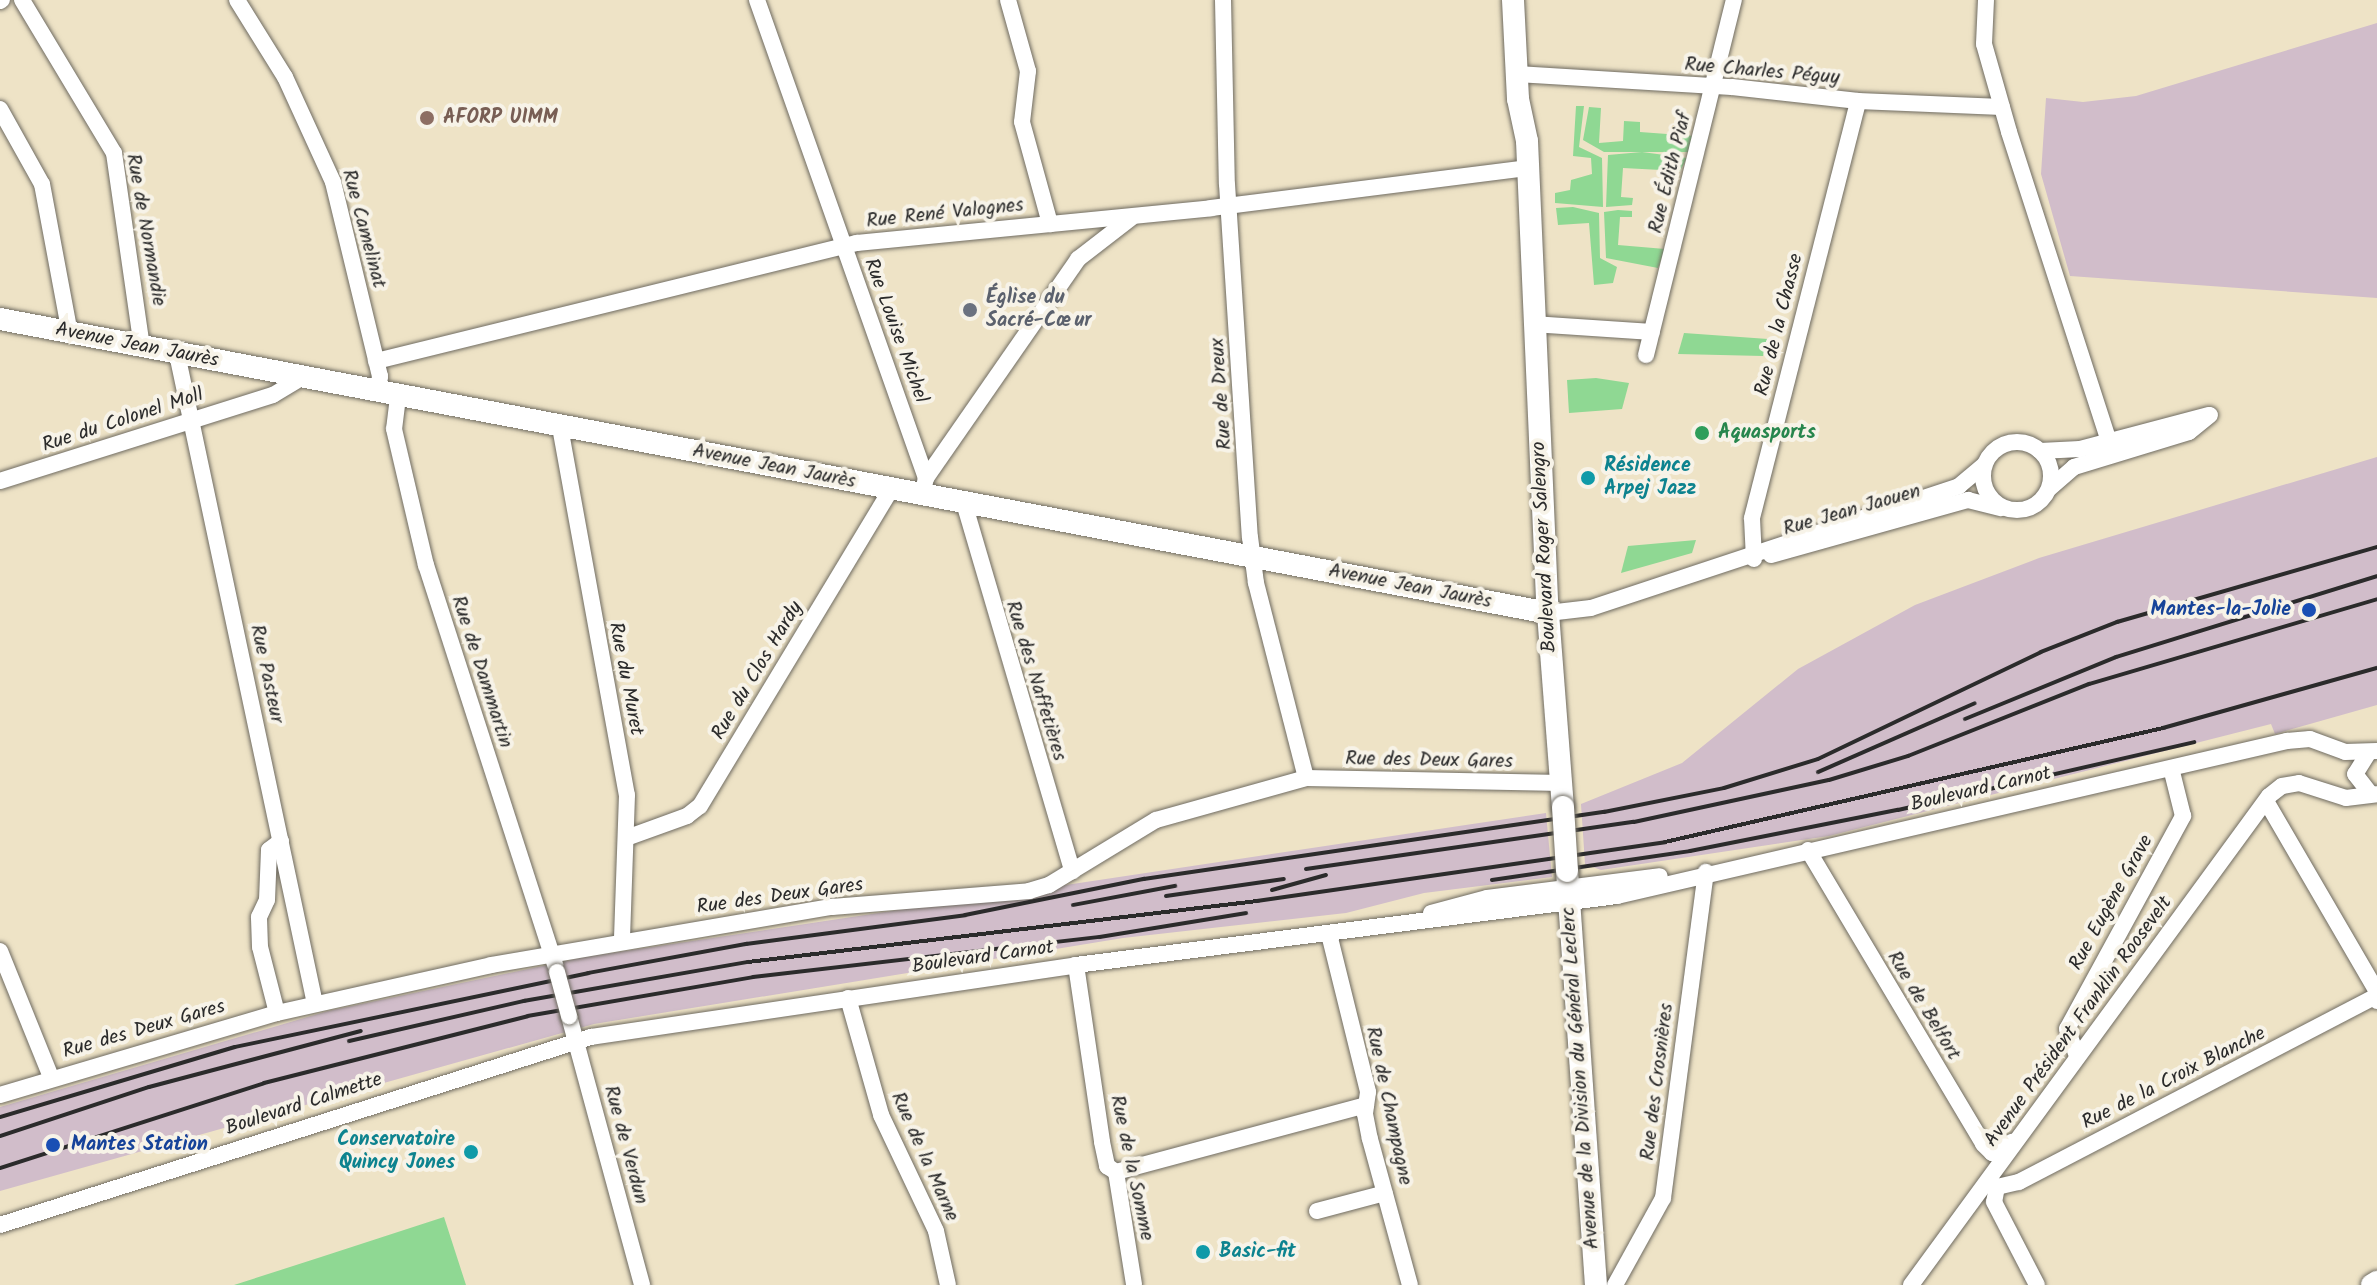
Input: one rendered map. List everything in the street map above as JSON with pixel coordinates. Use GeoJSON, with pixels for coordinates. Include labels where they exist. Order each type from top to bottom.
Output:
{"type":"FeatureCollection","features":[{"type":"Feature","properties":{"kind":"main road","name":"Boulevard Roger Salengro"},"geometry":{"type":"LineString","coordinates":[[1513,0],[1548,613],[1563,807]]}},
{"type":"Feature","properties":{"kind":"main road","name":"Avenue Jean Jaurès"},"geometry":{"type":"LineString","coordinates":[[0,319],[891,489],[924,486],[964,503],[1548,613]]}},
{"type":"Feature","properties":{"kind":"main road","name":"Avenue de la Division du Général Leclerc"},"geometry":{"type":"LineString","coordinates":[[1563,807],[1596,1285]]}},
{"type":"Feature","properties":{"kind":"street","name":"Rue de Normandie"},"geometry":{"type":"LineString","coordinates":[[22,0],[114,153],[142,347]]}},
{"type":"Feature","properties":{"kind":"street","name":"Rue Camelinat"},"geometry":{"type":"LineString","coordinates":[[237,0],[285,77],[333,182],[376,361],[388,395]]}},
{"type":"Feature","properties":{"kind":"street","name":"Rue Louise Michel"},"geometry":{"type":"LineString","coordinates":[[757,0],[924,486]]}},
{"type":"Feature","properties":{"kind":"street"},"geometry":{"type":"LineString","coordinates":[[1008,0],[1028,71],[1022,122],[1050,224]]}},
{"type":"Feature","properties":{"kind":"street","name":"Rue de Dreux"},"geometry":{"type":"LineString","coordinates":[[1223,0],[1228,206],[1252,557],[1306,778]]}},
{"type":"Feature","properties":{"kind":"street","name":"Rue Édith Piaf"},"geometry":{"type":"LineString","coordinates":[[1646,355],[1734,0]]}},
{"type":"Feature","properties":{"kind":"street"},"geometry":{"type":"LineString","coordinates":[[1986,0],[1984,44],[2111,448]]}},
{"type":"Feature","properties":{"kind":"street","name":"Rue Charles Péguy"},"geometry":{"type":"LineString","coordinates":[[1517,74],[1713,86],[1858,101],[2002,107]]}},
{"type":"Feature","properties":{"kind":"street","name":"Rue de la Chasse"},"geometry":{"type":"LineString","coordinates":[[1753,556],[1752,518],[1858,101]]}},
{"type":"Feature","properties":{"kind":"street"},"geometry":{"type":"LineString","coordinates":[[0,109],[42,184],[70,333]]}},
{"type":"Feature","properties":{"kind":"street","name":"Rue René Valognes"},"geometry":{"type":"LineString","coordinates":[[376,361],[842,246],[1133,217],[1521,169]]}},
{"type":"Feature","properties":{"kind":"street"},"geometry":{"type":"LineString","coordinates":[[924,486],[1078,259],[1133,217]]}},
{"type":"Feature","properties":{"kind":"street"},"geometry":{"type":"LineString","coordinates":[[1076,223],[1082,242],[1078,259]]}},
{"type":"Feature","properties":{"kind":"street"},"geometry":{"type":"LineString","coordinates":[[1533,324],[1652,332]]}},
{"type":"Feature","properties":{"kind":"street","name":"Rue Pasteur"},"geometry":{"type":"LineString","coordinates":[[177,354],[315,1004]]}},
{"type":"Feature","properties":{"kind":"street","name":"Rue du Colonel Moll"},"geometry":{"type":"LineString","coordinates":[[0,481],[273,395],[301,378]]}},
{"type":"Feature","properties":{"kind":"street","name":"Rue de Dammartin"},"geometry":{"type":"LineString","coordinates":[[388,395],[426,565],[557,972]]}},
{"type":"Feature","properties":{"kind":"street"},"geometry":{"type":"LineString","coordinates":[[2111,448],[2040,451],[2008,443],[1984,465],[1986,492],[2001,508],[2013,512],[2035,506],[2074,467],[2111,448],[2210,415],[2189,432],[2111,448]]}},
{"type":"Feature","properties":{"kind":"street","name":"Rue du Muret"},"geometry":{"type":"LineString","coordinates":[[560,427],[627,795],[629,837],[622,940]]}},
{"type":"Feature","properties":{"kind":"street"},"geometry":{"type":"LineString","coordinates":[[2040,451],[2050,468],[2050,488]]}},
{"type":"Feature","properties":{"kind":"street","name":"Rue Jean Jaouen"},"geometry":{"type":"LineString","coordinates":[[1548,613],[1591,608],[1753,556],[1959,486],[1984,465]]}},
{"type":"Feature","properties":{"kind":"street","name":"Rue du Clos Hardy"},"geometry":{"type":"LineString","coordinates":[[629,837],[687,816],[700,806],[891,489]]}},
{"type":"Feature","properties":{"kind":"street","name":"Rue Jean Jaouen"},"geometry":{"type":"LineString","coordinates":[[1753,556],[1959,502],[2001,508]]}},
{"type":"Feature","properties":{"kind":"street","name":"Rue des Naffetières"},"geometry":{"type":"LineString","coordinates":[[964,503],[1072,871]]}},
{"type":"Feature","properties":{"kind":"street","name":"Boulevard Carnot"},"geometry":{"type":"LineString","coordinates":[[576,1041],[1076,965],[1398,925],[1568,887],[1706,872],[2264,746],[2310,739],[2345,752],[2373,752]]}},
{"type":"Feature","properties":{"kind":"street"},"geometry":{"type":"LineString","coordinates":[[2373,752],[2355,774],[2374,793]]}},
{"type":"Feature","properties":{"kind":"street","name":"Rue Eugène Grave"},"geometry":{"type":"LineString","coordinates":[[2077,1056],[2067,1029],[2183,816],[2171,768]]}},
{"type":"Feature","properties":{"kind":"street","name":"Rue des Deux Gares"},"geometry":{"type":"LineString","coordinates":[[0,1095],[51,1077],[277,1013],[622,940],[832,907],[1029,891],[1072,871],[1156,820],[1306,778],[1562,783]]}},
{"type":"Feature","properties":{"kind":"street","name":"Avenue Président Franklin Roosevelt"},"geometry":{"type":"LineString","coordinates":[[1911,1285],[1993,1184],[2018,1137],[2266,801],[2282,786],[2299,783],[2346,798],[2374,793]]}},
{"type":"Feature","properties":{"kind":"street"},"geometry":{"type":"LineString","coordinates":[[2266,801],[2377,998]]}},
{"type":"Feature","properties":{"kind":"street"},"geometry":{"type":"LineString","coordinates":[[277,1013],[260,947],[259,917],[267,900],[269,850],[281,841]]}},
{"type":"Feature","properties":{"kind":"street","name":"Rue de Belfort"},"geometry":{"type":"LineString","coordinates":[[1808,850],[1983,1144],[1992,1153],[2018,1137]]}},
{"type":"Feature","properties":{"kind":"street","name":"Rue des Crosnières"},"geometry":{"type":"LineString","coordinates":[[1615,1285],[1663,1198],[1706,872]]}},
{"type":"Feature","properties":{"kind":"street","name":"Rue de Champagne"},"geometry":{"type":"LineString","coordinates":[[1329,934],[1368,1092],[1366,1105],[1385,1193],[1410,1285]]}},
{"type":"Feature","properties":{"kind":"street"},"geometry":{"type":"LineString","coordinates":[[0,951],[51,1077]]}},
{"type":"Feature","properties":{"kind":"street","name":"Rue de la Somme"},"geometry":{"type":"LineString","coordinates":[[1076,965],[1104,1155],[1116,1172],[1134,1285]]}},
{"type":"Feature","properties":{"kind":"street","name":"Rue de Verdun"},"geometry":{"type":"LineString","coordinates":[[557,972],[642,1285]]}},
{"type":"Feature","properties":{"kind":"street","name":"Rue de la Marne"},"geometry":{"type":"LineString","coordinates":[[848,998],[881,1115],[936,1231],[948,1285]]}},
{"type":"Feature","properties":{"kind":"street","name":"Rue de la Croix Blanche"},"geometry":{"type":"LineString","coordinates":[[1993,1184],[2019,1182],[2377,998]]}},
{"type":"Feature","properties":{"kind":"street","name":"Boulevard Calmette"},"geometry":{"type":"LineString","coordinates":[[0,1225],[576,1041]]}},
{"type":"Feature","properties":{"kind":"street"},"geometry":{"type":"LineString","coordinates":[[1116,1172],[1366,1105]]}},
{"type":"Feature","properties":{"kind":"street"},"geometry":{"type":"LineString","coordinates":[[1993,1184],[1994,1202],[2037,1285]]}},
{"type":"Feature","properties":{"kind":"street"},"geometry":{"type":"LineString","coordinates":[[1317,1211],[1385,1193]]}},
{"type":"Feature","properties":{"kind":"shaded area"},"geometry":{"type":"Polygon","coordinates":[[[2377,23],[2377,298],[2070,276],[2041,174],[2046,98],[2083,102],[2136,96],[2377,23]]]}},
{"type":"Feature","properties":{"kind":"shaded area"},"geometry":{"type":"Polygon","coordinates":[[[2377,457],[2377,705],[2275,734],[2271,724],[1829,836],[1601,870],[1585,864],[1581,804],[1682,763],[1798,669],[1915,605],[2039,558],[2377,457]]]}},
{"type":"Feature","properties":{"kind":"shaded area"},"geometry":{"type":"Polygon","coordinates":[[[1546,813],[1552,877],[1424,893],[1346,913],[1123,938],[594,1024],[0,1191],[0,1107],[328,1011],[585,957],[1546,813]]]}},
{"type":"Feature","properties":{"kind":"green space"},"geometry":{"type":"Polygon","coordinates":[[[1576,106],[1584,106],[1579,147],[1602,158],[1603,207],[1555,203],[1555,193],[1570,190],[1571,180],[1592,174],[1591,158],[1573,156],[1576,106]]]}},
{"type":"Feature","properties":{"kind":"green space"},"geometry":{"type":"Polygon","coordinates":[[[1589,107],[1601,108],[1599,143],[1623,141],[1624,121],[1640,122],[1640,132],[1694,136],[1689,152],[1604,152],[1583,140],[1589,107]]]}},
{"type":"Feature","properties":{"kind":"green space"},"geometry":{"type":"Polygon","coordinates":[[[1642,152],[1687,158],[1680,171],[1623,168],[1621,197],[1633,198],[1632,205],[1606,207],[1608,155],[1642,152]]]}},
{"type":"Feature","properties":{"kind":"green space"},"geometry":{"type":"Polygon","coordinates":[[[1573,207],[1599,213],[1600,258],[1617,267],[1613,283],[1594,285],[1589,223],[1558,225],[1556,208],[1573,207]]]}},
{"type":"Feature","properties":{"kind":"green space"},"geometry":{"type":"Polygon","coordinates":[[[1632,211],[1632,217],[1620,217],[1618,245],[1665,249],[1658,268],[1606,258],[1604,212],[1632,211]]]}},
{"type":"Feature","properties":{"kind":"green space"},"geometry":{"type":"Polygon","coordinates":[[[1684,333],[1768,339],[1763,356],[1678,354],[1684,333]]]}},
{"type":"Feature","properties":{"kind":"green space"},"geometry":{"type":"Polygon","coordinates":[[[1596,378],[1629,383],[1622,409],[1569,413],[1567,380],[1596,378]]]}},
{"type":"Feature","properties":{"kind":"green space"},"geometry":{"type":"Polygon","coordinates":[[[1696,540],[1692,553],[1621,573],[1628,546],[1696,540]]]}},
{"type":"Feature","properties":{"kind":"green space"},"geometry":{"type":"Polygon","coordinates":[[[444,1217],[466,1285],[234,1285],[321,1257],[444,1217]]]}},
{"type":"Feature","properties":{"kind":"railway"},"geometry":{"type":"LineString","coordinates":[[0,1117],[235,1047],[588,973],[746,944],[965,915],[1144,879],[1604,812],[1724,788],[1818,759],[2041,652],[2117,622],[2377,547]]}},
{"type":"Feature","properties":{"kind":"railway"},"geometry":{"type":"LineString","coordinates":[[1965,719],[2116,657],[2377,576]]}},
{"type":"Feature","properties":{"kind":"railway"},"geometry":{"type":"LineString","coordinates":[[1306,869],[1634,822],[1829,780],[1908,756],[2089,684],[2377,599]]}},
{"type":"Feature","properties":{"kind":"railway"},"geometry":{"type":"LineString","coordinates":[[349,1041],[524,1001],[748,962],[1257,901],[1665,842],[2163,728],[2377,668]]}},
{"type":"Feature","properties":{"kind":"railway"},"geometry":{"type":"LineString","coordinates":[[1818,772],[1975,703]]}},
{"type":"Feature","properties":{"kind":"railway"},"geometry":{"type":"LineString","coordinates":[[1492,880],[1690,851],[1898,810],[2194,742]]}},
{"type":"Feature","properties":{"kind":"railway"},"geometry":{"type":"LineString","coordinates":[[1272,890],[1326,875]]}},
{"type":"Feature","properties":{"kind":"railway"},"geometry":{"type":"LineString","coordinates":[[1166,896],[1284,879]]}},
{"type":"Feature","properties":{"kind":"railway"},"geometry":{"type":"LineString","coordinates":[[1073,905],[1175,886]]}},
{"type":"Feature","properties":{"kind":"railway"},"geometry":{"type":"LineString","coordinates":[[0,1168],[264,1083],[528,1016],[753,977],[1100,937],[1246,913]]}},
{"type":"Feature","properties":{"kind":"railway"},"geometry":{"type":"LineString","coordinates":[[0,1136],[149,1087],[361,1031]]}},
{"type":"Feature","properties":{"kind":"place","name":"AFORP UIMM"},"geometry":{"type":"Point","coordinates":[427,118]}},
{"type":"Feature","properties":{"kind":"place","name":"Église du Sacré-Cœur"},"geometry":{"type":"Point","coordinates":[970,310]}},
{"type":"Feature","properties":{"kind":"place","name":"Aquasports"},"geometry":{"type":"Point","coordinates":[1702,433]}},
{"type":"Feature","properties":{"kind":"place","name":"Résidence Arpej Jazz"},"geometry":{"type":"Point","coordinates":[1588,478]}},
{"type":"Feature","properties":{"kind":"place","name":"Mantes-la-Jolie"},"geometry":{"type":"Point","coordinates":[2309,610]}},
{"type":"Feature","properties":{"kind":"place","name":"Mantes Station"},"geometry":{"type":"Point","coordinates":[53,1145]}},
{"type":"Feature","properties":{"kind":"place","name":"Conservatoire Quincy Jones"},"geometry":{"type":"Point","coordinates":[471,1152]}},
{"type":"Feature","properties":{"kind":"place","name":"Basic-fit"},"geometry":{"type":"Point","coordinates":[1203,1252]}}]}
